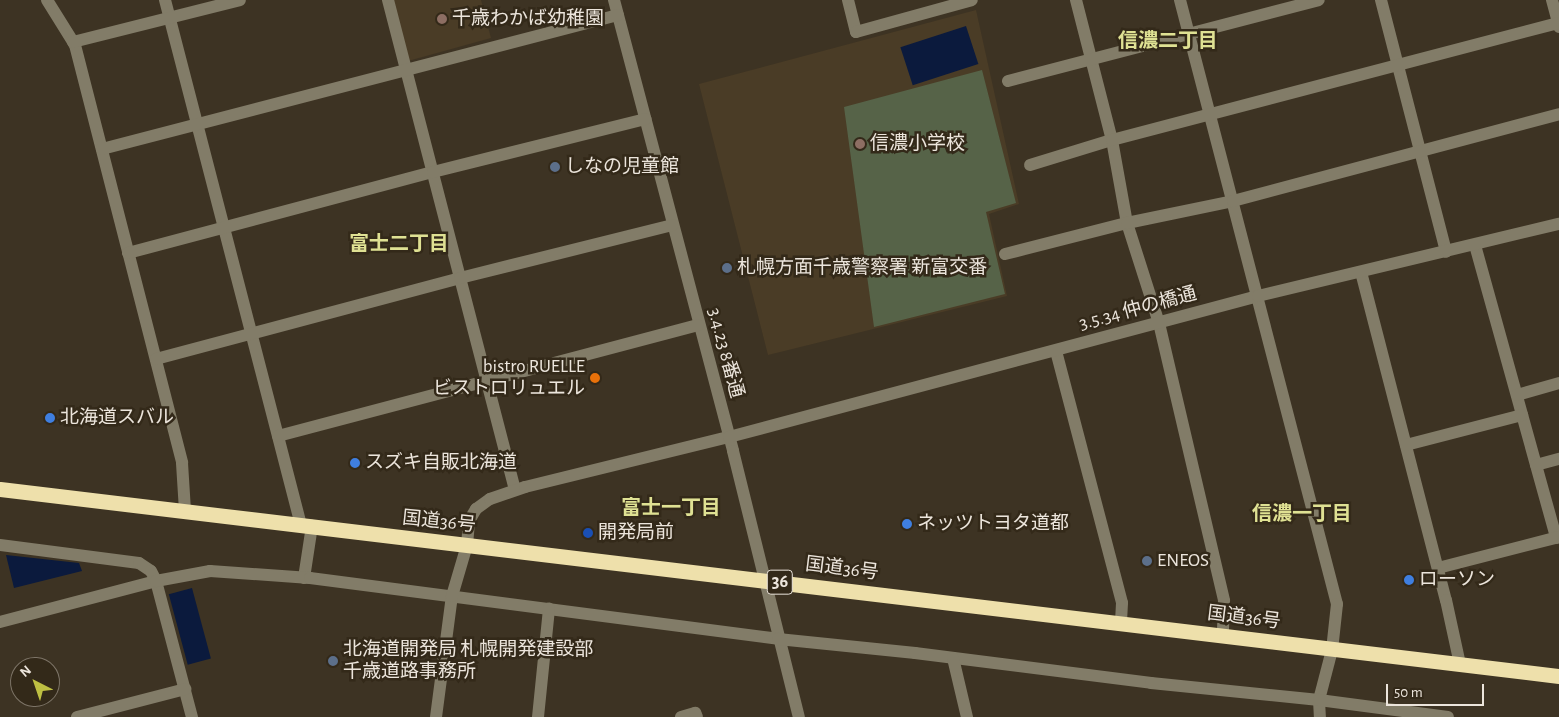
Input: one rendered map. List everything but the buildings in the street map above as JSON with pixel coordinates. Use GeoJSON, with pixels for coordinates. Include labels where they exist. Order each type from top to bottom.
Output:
{"type":"FeatureCollection","features":[{"type":"Feature","properties":{"kind":"highway","name":"国道36号"},"geometry":{"type":"LineString","coordinates":[[0,489],[1559,676]]}},
{"type":"Feature","properties":{"kind":"street"},"geometry":{"type":"LineString","coordinates":[[47,0],[73,42],[102,149],[182,463],[185,511]]}},
{"type":"Feature","properties":{"kind":"street"},"geometry":{"type":"LineString","coordinates":[[164,0],[278,436],[307,526],[304,578]]}},
{"type":"Feature","properties":{"kind":"street"},"geometry":{"type":"LineString","coordinates":[[73,42],[240,0]]}},
{"type":"Feature","properties":{"kind":"street"},"geometry":{"type":"LineString","coordinates":[[388,0],[515,490]]}},
{"type":"Feature","properties":{"kind":"street"},"geometry":{"type":"LineString","coordinates":[[848,0],[856,32],[972,0]]}},
{"type":"Feature","properties":{"kind":"street"},"geometry":{"type":"LineString","coordinates":[[1076,0],[1112,140],[1127,223],[1160,323],[1224,601],[1223,635]]}},
{"type":"Feature","properties":{"kind":"street"},"geometry":{"type":"LineString","coordinates":[[1180,0],[1337,604],[1332,650],[1319,700],[1320,717]]}},
{"type":"Feature","properties":{"kind":"street"},"geometry":{"type":"LineString","coordinates":[[1008,81],[1319,0]]}},
{"type":"Feature","properties":{"kind":"street"},"geometry":{"type":"LineString","coordinates":[[1381,0],[1446,252]]}},
{"type":"Feature","properties":{"kind":"street"},"geometry":{"type":"LineString","coordinates":[[1030,164],[1112,140],[1398,64],[1559,25],[1552,0]]}},
{"type":"Feature","properties":{"kind":"street"},"geometry":{"type":"LineString","coordinates":[[102,149],[196,123],[406,70],[617,4]]}},
{"type":"Feature","properties":{"kind":"street","name":"3.4.23 8番通"},"geometry":{"type":"LineString","coordinates":[[617,4],[672,225],[729,436],[778,639],[799,717]]}},
{"type":"Feature","properties":{"kind":"street"},"geometry":{"type":"LineString","coordinates":[[1005,254],[1127,223],[1233,201],[1559,114]]}},
{"type":"Feature","properties":{"kind":"street"},"geometry":{"type":"LineString","coordinates":[[128,253],[433,172],[645,120]]}},
{"type":"Feature","properties":{"kind":"street","name":"3.5.34 仲の橋通"},"geometry":{"type":"LineString","coordinates":[[436,717],[452,596],[467,545],[470,521],[476,509],[490,499],[515,490],[1056,351],[1258,296],[1559,224]]}},
{"type":"Feature","properties":{"kind":"street"},"geometry":{"type":"LineString","coordinates":[[156,359],[251,332],[672,225]]}},
{"type":"Feature","properties":{"kind":"street"},"geometry":{"type":"LineString","coordinates":[[1438,568],[1557,537],[1475,245]]}},
{"type":"Feature","properties":{"kind":"street"},"geometry":{"type":"LineString","coordinates":[[1361,272],[1438,568],[1460,664]]}},
{"type":"Feature","properties":{"kind":"street"},"geometry":{"type":"LineString","coordinates":[[278,436],[698,325]]}},
{"type":"Feature","properties":{"kind":"street"},"geometry":{"type":"LineString","coordinates":[[1056,351],[1122,603],[1121,622]]}},
{"type":"Feature","properties":{"kind":"street"},"geometry":{"type":"LineString","coordinates":[[1516,395],[1559,383]]}},
{"type":"Feature","properties":{"kind":"street"},"geometry":{"type":"LineString","coordinates":[[1406,444],[1522,415]]}},
{"type":"Feature","properties":{"kind":"street"},"geometry":{"type":"LineString","coordinates":[[1536,465],[1559,459]]}},
{"type":"Feature","properties":{"kind":"street"},"geometry":{"type":"LineString","coordinates":[[0,545],[139,563],[151,571],[156,581],[192,717]]}},
{"type":"Feature","properties":{"kind":"street"},"geometry":{"type":"LineString","coordinates":[[0,622],[156,581],[210,571],[304,578],[778,639],[953,658],[1151,683],[1319,700],[1448,717]]}},
{"type":"Feature","properties":{"kind":"street"},"geometry":{"type":"LineString","coordinates":[[538,717],[548,609]]}},
{"type":"Feature","properties":{"kind":"street"},"geometry":{"type":"LineString","coordinates":[[953,658],[967,717]]}},
{"type":"Feature","properties":{"kind":"street"},"geometry":{"type":"LineString","coordinates":[[77,717],[91,715],[185,689]]}},
{"type":"Feature","properties":{"kind":"street"},"geometry":{"type":"LineString","coordinates":[[681,717],[696,713],[697,717]]}},
{"type":"Feature","properties":{"kind":"shaded area","name":"千歳わかば幼稚園"},"geometry":{"type":"Polygon","coordinates":[[[392,0],[481,0],[491,38],[408,61],[392,0]]]}},
{"type":"Feature","properties":{"kind":"shaded area","name":"信濃小学校"},"geometry":{"type":"Polygon","coordinates":[[[976,10],[1019,204],[989,214],[1007,296],[768,355],[699,84],[976,10]]]}},
{"type":"Feature","properties":{"kind":"green space"},"geometry":{"type":"Polygon","coordinates":[[[982,70],[1016,203],[986,212],[1005,294],[874,327],[844,107],[982,70]]]}},
{"type":"Feature","properties":{"kind":"water"},"geometry":{"type":"Polygon","coordinates":[[[966,26],[978,64],[913,85],[900,47],[966,26]]]}},
{"type":"Feature","properties":{"kind":"water"},"geometry":{"type":"Polygon","coordinates":[[[6,555],[79,563],[82,571],[14,588],[6,555]]]}},
{"type":"Feature","properties":{"kind":"water"},"geometry":{"type":"Polygon","coordinates":[[[192,588],[211,659],[188,665],[169,594],[192,588]]]}},
{"type":"Feature","properties":{"kind":"place","name":"千歳わかば幼稚園"},"geometry":{"type":"Point","coordinates":[442,19]}},
{"type":"Feature","properties":{"kind":"place","name":"信濃小学校"},"geometry":{"type":"Point","coordinates":[860,144]}},
{"type":"Feature","properties":{"kind":"place","name":"しなの児童館"},"geometry":{"type":"Point","coordinates":[555,167]}},
{"type":"Feature","properties":{"kind":"place","name":"札幌方面千歳警察署 新富交番"},"geometry":{"type":"Point","coordinates":[727,268]}},
{"type":"Feature","properties":{"kind":"place","name":"bistro RUELLE ビストロリュエル"},"geometry":{"type":"Point","coordinates":[595,378]}},
{"type":"Feature","properties":{"kind":"place","name":"北海道スバル"},"geometry":{"type":"Point","coordinates":[50,418]}},
{"type":"Feature","properties":{"kind":"place","name":"スズキ自販北海道"},"geometry":{"type":"Point","coordinates":[355,463]}},
{"type":"Feature","properties":{"kind":"place","name":"ネッツトヨタ道都"},"geometry":{"type":"Point","coordinates":[907,524]}},
{"type":"Feature","properties":{"kind":"place","name":"開発局前"},"geometry":{"type":"Point","coordinates":[588,533]}},
{"type":"Feature","properties":{"kind":"place","name":"ENEOS"},"geometry":{"type":"Point","coordinates":[1147,561]}},
{"type":"Feature","properties":{"kind":"place","name":"ローソン"},"geometry":{"type":"Point","coordinates":[1409,580]}},
{"type":"Feature","properties":{"kind":"place","name":"北海道開発局 札幌開発建設部 千歳道路事務所"},"geometry":{"type":"Point","coordinates":[333,661]}},
{"type":"Feature","properties":{"kind":"district","name":"信濃二丁目"},"geometry":{"type":"Point","coordinates":[1168,41]}},
{"type":"Feature","properties":{"kind":"district","name":"富士二丁目"},"geometry":{"type":"Point","coordinates":[399,244]}},
{"type":"Feature","properties":{"kind":"district","name":"富士一丁目"},"geometry":{"type":"Point","coordinates":[671,508]}},
{"type":"Feature","properties":{"kind":"district","name":"信濃一丁目"},"geometry":{"type":"Point","coordinates":[1302,514]}}]}
